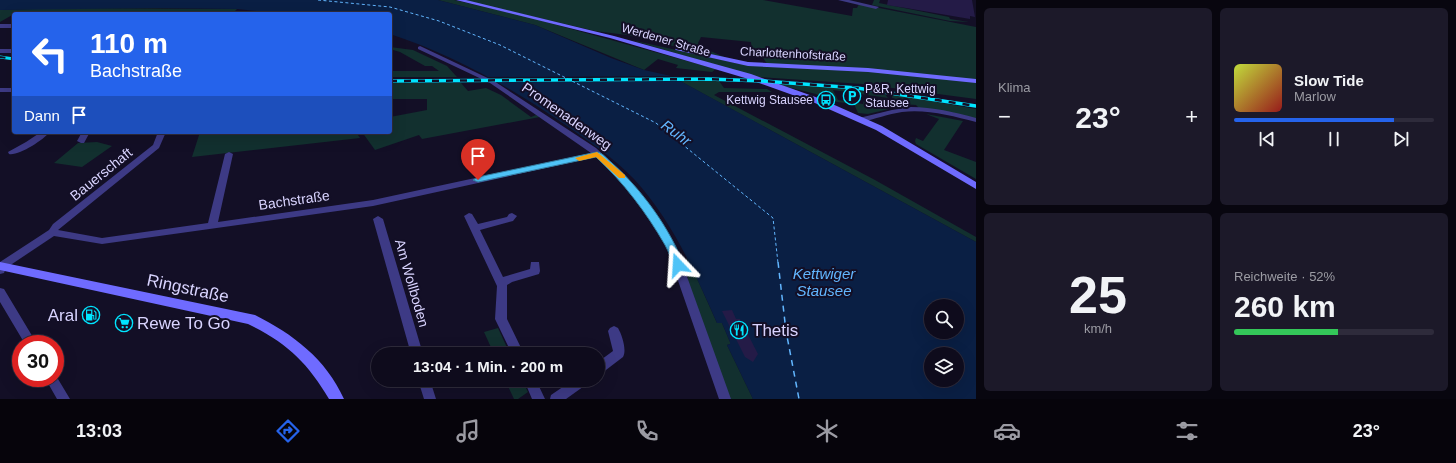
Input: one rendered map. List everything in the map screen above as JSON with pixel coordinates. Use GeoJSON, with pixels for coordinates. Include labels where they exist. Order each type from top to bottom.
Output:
{"type":"FeatureCollection","features":[{"type":"Feature","properties":{"kind":"main road","name":"Werdener Straße"},"geometry":{"type":"LineString","coordinates":[[459,0],[612,37],[748,76],[818,101],[862,120],[897,138],[976,186]]}},
{"type":"Feature","properties":{"kind":"main road","name":"Charlottenhofstraße"},"geometry":{"type":"LineString","coordinates":[[612,37],[630,37],[740,63],[868,70],[976,81]]}},
{"type":"Feature","properties":{"kind":"main road","name":"Ringstraße"},"geometry":{"type":"LineString","coordinates":[[1,267],[251,319],[275,330],[292,342],[315,363],[337,399]]}},
{"type":"Feature","properties":{"kind":"street"},"geometry":{"type":"LineString","coordinates":[[841,0],[876,7]]}},
{"type":"Feature","properties":{"kind":"street"},"geometry":{"type":"LineString","coordinates":[[0,26],[12,26]]}},
{"type":"Feature","properties":{"kind":"street","name":"Promenadenweg"},"geometry":{"type":"LineString","coordinates":[[420,48],[492,82],[544,116],[597,154],[632,188],[654,217],[671,246],[725,399]]}},
{"type":"Feature","properties":{"kind":"street"},"geometry":{"type":"LineString","coordinates":[[0,51],[12,52]]}},
{"type":"Feature","properties":{"kind":"street"},"geometry":{"type":"LineString","coordinates":[[0,90],[12,90]]}},
{"type":"Feature","properties":{"kind":"street"},"geometry":{"type":"LineString","coordinates":[[862,120],[897,111],[916,109],[945,113],[976,120]]}},
{"type":"Feature","properties":{"kind":"street"},"geometry":{"type":"LineString","coordinates":[[12,152],[29,144],[43,134]]}},
{"type":"Feature","properties":{"kind":"street"},"geometry":{"type":"LineString","coordinates":[[81,141],[85,134]]}},
{"type":"Feature","properties":{"kind":"street","name":"Bauerschaft"},"geometry":{"type":"LineString","coordinates":[[52,232],[56,226],[156,146],[161,134]]}},
{"type":"Feature","properties":{"kind":"street"},"geometry":{"type":"LineString","coordinates":[[212,226],[229,154]]}},
{"type":"Feature","properties":{"kind":"street","name":"Bachstraße"},"geometry":{"type":"LineString","coordinates":[[52,232],[102,241],[373,203],[597,154]]}},
{"type":"Feature","properties":{"kind":"street"},"geometry":{"type":"LineString","coordinates":[[469,216],[501,284],[501,319],[515,347]]}},
{"type":"Feature","properties":{"kind":"street"},"geometry":{"type":"LineString","coordinates":[[475,228],[510,220],[512,216]]}},
{"type":"Feature","properties":{"kind":"street","name":"Am Wollboden"},"geometry":{"type":"LineString","coordinates":[[378,219],[414,347]]}},
{"type":"Feature","properties":{"kind":"street"},"geometry":{"type":"LineString","coordinates":[[1,267],[52,232]]}},
{"type":"Feature","properties":{"kind":"street"},"geometry":{"type":"LineString","coordinates":[[501,284],[508,279],[536,271],[535,265]]}},
{"type":"Feature","properties":{"kind":"street"},"geometry":{"type":"LineString","coordinates":[[0,292],[26,335]]}},
{"type":"Feature","properties":{"kind":"street"},"geometry":{"type":"LineString","coordinates":[[605,364],[619,353],[614,332]]}},
{"type":"Feature","properties":{"kind":"street"},"geometry":{"type":"LineString","coordinates":[[57,387],[64,399]]}},
{"type":"Feature","properties":{"kind":"street"},"geometry":{"type":"LineString","coordinates":[[426,387],[430,399]]}},
{"type":"Feature","properties":{"kind":"street"},"geometry":{"type":"LineString","coordinates":[[533,387],[539,399]]}},
{"type":"Feature","properties":{"kind":"street"},"geometry":{"type":"LineString","coordinates":[[556,399],[573,387]]}},
{"type":"Feature","properties":{"kind":"green space"},"geometry":{"type":"Polygon","coordinates":[[[438,0],[454,0],[528,17],[716,69],[712,72],[676,68],[678,65],[658,59],[644,70],[535,25],[438,0]]]}},
{"type":"Feature","properties":{"kind":"green space"},"geometry":{"type":"Polygon","coordinates":[[[461,0],[763,0],[852,16],[853,8],[857,8],[859,4],[976,27],[976,80],[767,64],[762,56],[763,53],[752,51],[751,42],[701,37],[698,43],[699,46],[731,60],[627,35],[595,31],[461,0]]]}},
{"type":"Feature","properties":{"kind":"green space"},"geometry":{"type":"Polygon","coordinates":[[[874,0],[880,0],[879,3],[969,22],[950,21],[872,5],[874,0]]]}},
{"type":"Feature","properties":{"kind":"green space"},"geometry":{"type":"Polygon","coordinates":[[[65,8],[237,9],[234,12],[12,12],[12,15],[0,22],[0,10],[65,8]]]}},
{"type":"Feature","properties":{"kind":"green space"},"geometry":{"type":"Polygon","coordinates":[[[631,40],[740,64],[868,71],[976,82],[976,99],[862,84],[757,77],[631,40]]]}},
{"type":"Feature","properties":{"kind":"green space"},"geometry":{"type":"Polygon","coordinates":[[[392,47],[413,50],[447,66],[457,77],[392,77],[392,71],[439,71],[432,66],[425,66],[400,52],[392,50],[392,47]]]}},
{"type":"Feature","properties":{"kind":"green space"},"geometry":{"type":"Polygon","coordinates":[[[680,81],[719,81],[724,88],[767,89],[772,92],[719,92],[714,95],[875,180],[976,237],[976,242],[680,81]]]}},
{"type":"Feature","properties":{"kind":"green space"},"geometry":{"type":"Polygon","coordinates":[[[392,83],[461,83],[468,91],[486,88],[501,95],[531,117],[536,115],[540,117],[422,139],[419,135],[375,150],[363,134],[392,134],[392,117],[427,110],[427,99],[392,99],[392,83]]]}},
{"type":"Feature","properties":{"kind":"green space"},"geometry":{"type":"Polygon","coordinates":[[[783,83],[884,93],[888,98],[833,90],[838,100],[863,104],[864,100],[889,109],[868,114],[858,113],[854,104],[829,101],[816,94],[779,85],[783,83]]]}},
{"type":"Feature","properties":{"kind":"green space"},"geometry":{"type":"Polygon","coordinates":[[[891,94],[976,109],[976,119],[919,108],[916,105],[902,104],[905,108],[898,108],[886,105],[878,98],[893,100],[891,94]]]}},
{"type":"Feature","properties":{"kind":"green space"},"geometry":{"type":"Polygon","coordinates":[[[926,114],[963,121],[944,150],[976,162],[976,179],[916,144],[916,138],[923,141],[939,119],[926,114]]]}},
{"type":"Feature","properties":{"kind":"green space"},"geometry":{"type":"Polygon","coordinates":[[[199,134],[357,134],[360,138],[192,157],[199,134]]]}},
{"type":"Feature","properties":{"kind":"green space"},"geometry":{"type":"Polygon","coordinates":[[[97,142],[112,146],[82,167],[54,163],[78,143],[97,142]]]}},
{"type":"Feature","properties":{"kind":"green space"},"geometry":{"type":"Polygon","coordinates":[[[687,256],[717,323],[722,323],[730,342],[730,344],[727,345],[753,399],[729,399],[688,283],[687,256]]]}},
{"type":"Feature","properties":{"kind":"green space"},"geometry":{"type":"Polygon","coordinates":[[[498,328],[507,347],[491,347],[484,332],[498,328]]]}},
{"type":"Feature","properties":{"kind":"green space"},"geometry":{"type":"Polygon","coordinates":[[[508,387],[526,387],[528,392],[518,399],[514,399],[508,387]]]}},
{"type":"Feature","properties":{"kind":"water","name":"Kettwiger Stausee"},"geometry":{"type":"Polygon","coordinates":[[[0,0],[438,0],[535,25],[611,58],[644,70],[671,76],[976,242],[976,399],[753,399],[727,345],[730,344],[730,342],[722,323],[717,323],[682,248],[648,195],[634,179],[610,157],[567,126],[504,86],[460,62],[414,42],[392,35],[392,12],[266,12],[237,9],[155,8],[0,10],[0,0]]]}},
{"type":"Feature","properties":{"kind":"pier"},"geometry":{"type":"Polygon","coordinates":[[[675,76],[684,81],[496,82],[486,77],[675,76]]]}},
{"type":"Feature","properties":{"kind":"building"},"geometry":{"type":"Polygon","coordinates":[[[888,0],[972,0],[975,17],[970,16],[970,19],[887,5],[888,0]]]}},
{"type":"Feature","properties":{"kind":"building","name":"Thetis"},"geometry":{"type":"Polygon","coordinates":[[[732,310],[736,319],[740,319],[758,354],[753,362],[745,357],[722,311],[732,310]]]}},
{"type":"Feature","properties":{"kind":"ferry route"},"geometry":{"type":"LineString","coordinates":[[318,0],[390,7],[439,21],[500,45],[656,123],[773,218],[778,263]]}},
{"type":"Feature","properties":{"kind":"ferry route"},"geometry":{"type":"LineString","coordinates":[[778,262],[786,331],[799,399]]}},
{"type":"Feature","properties":{"kind":"railway"},"geometry":{"type":"LineString","coordinates":[[0,57],[12,59]]}},
{"type":"Feature","properties":{"kind":"railway"},"geometry":{"type":"LineString","coordinates":[[392,81],[708,79],[763,81],[857,88],[976,106]]}},
{"type":"Feature","properties":{"kind":"slow traffic"},"geometry":{"type":"LineString","coordinates":[[579,158],[597,154],[622,177]]}},
{"type":"Feature","properties":{"kind":"place","name":"P&R, Kettwig Stausee"},"geometry":{"type":"Point","coordinates":[852,96]}},
{"type":"Feature","properties":{"kind":"place","name":"Kettwig Stausee"},"geometry":{"type":"Point","coordinates":[826,100]}},
{"type":"Feature","properties":{"kind":"place","name":"Aral"},"geometry":{"type":"Point","coordinates":[91,315]}},
{"type":"Feature","properties":{"kind":"place","name":"Rewe To Go"},"geometry":{"type":"Point","coordinates":[124,323]}},
{"type":"Feature","properties":{"kind":"place","name":"Thetis"},"geometry":{"type":"Point","coordinates":[739,330]}},
{"type":"Feature","properties":{"kind":"route"},"geometry":{"type":"LineString","coordinates":[[478,180],[597,154],[622,177],[651,213],[671,246],[678,265]]}},
{"type":"Feature","properties":{"kind":"water label","name":"Ruhr"},"geometry":{"type":"Point","coordinates":[676,133]}}]}
